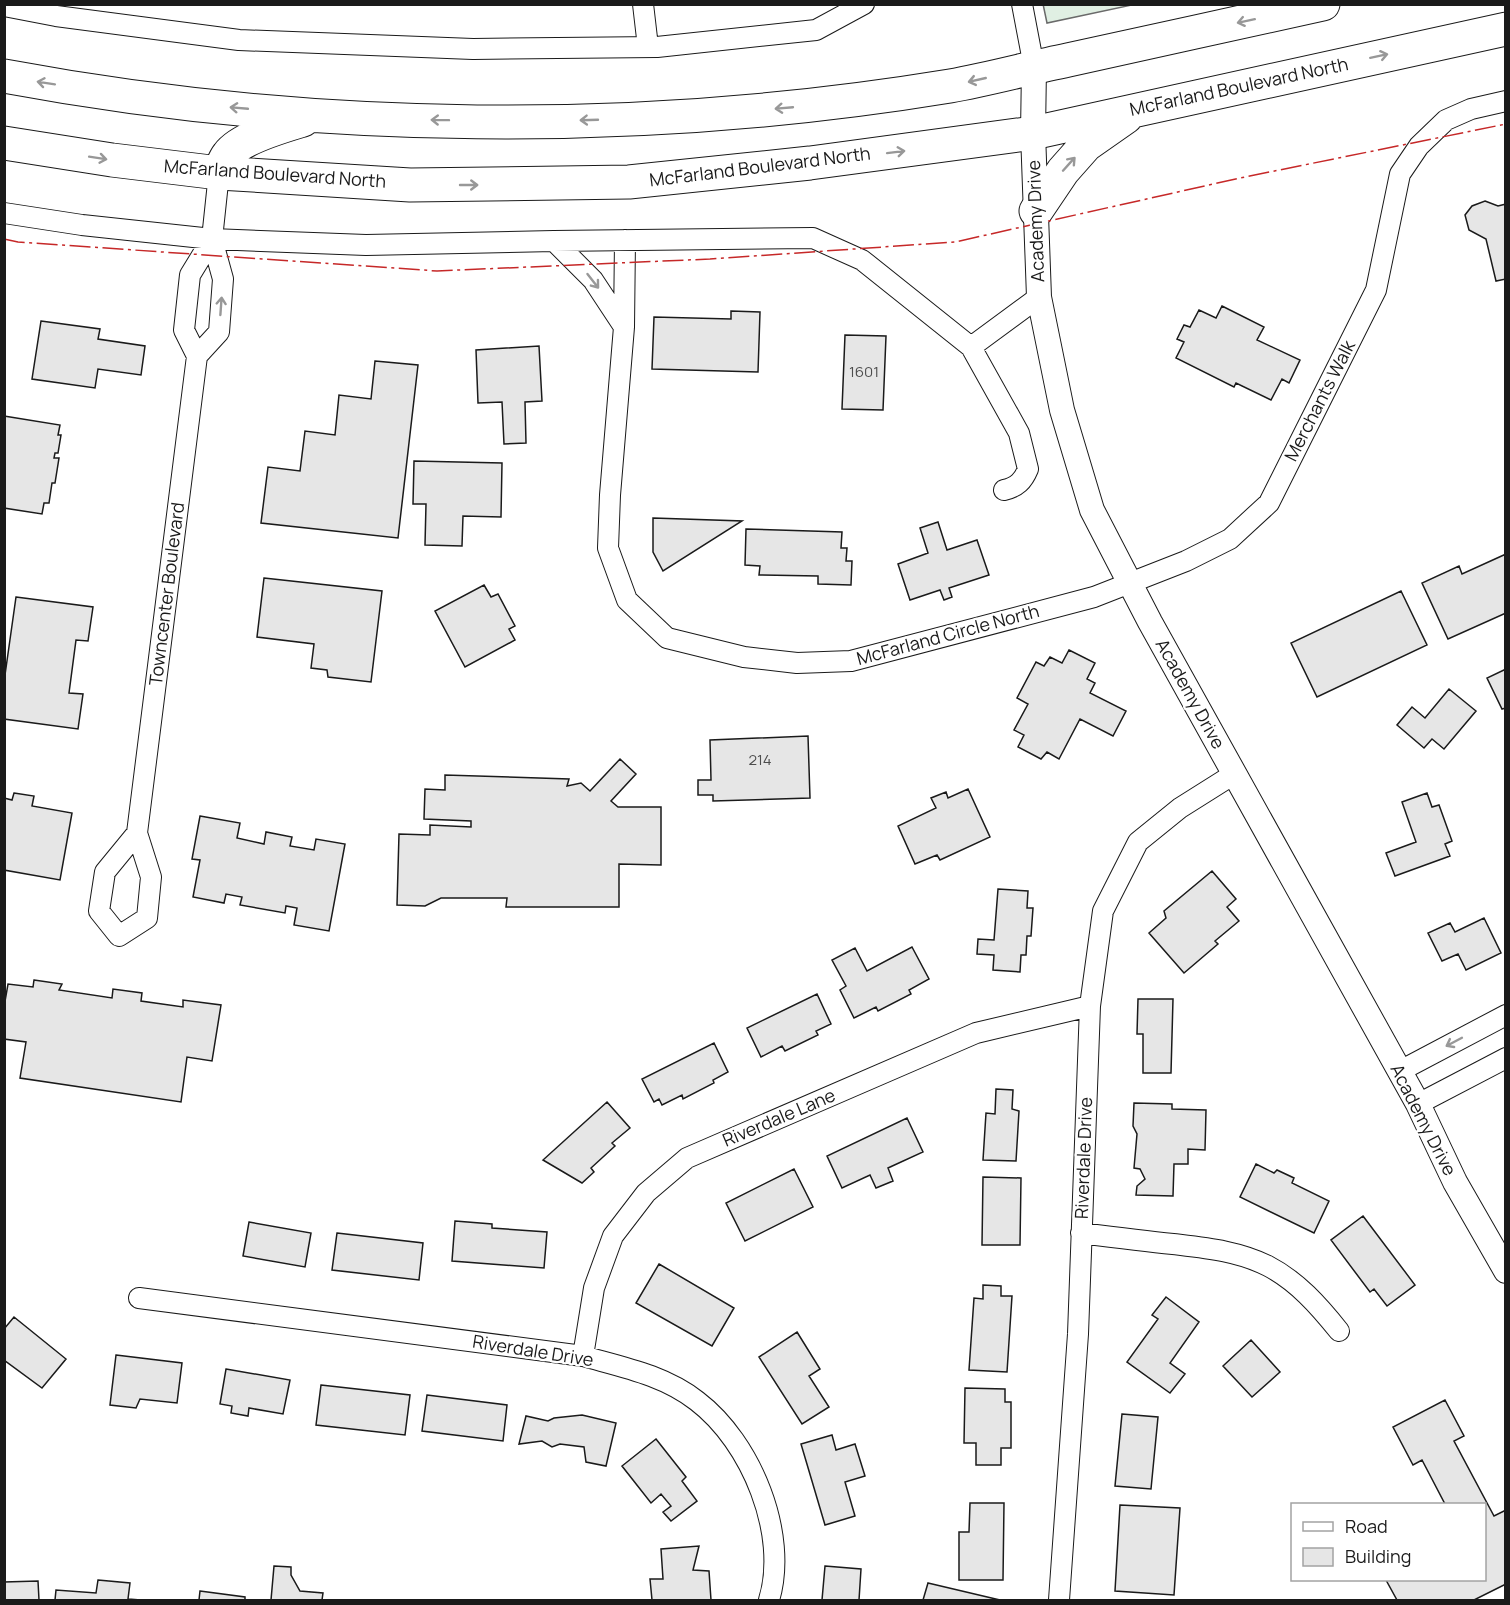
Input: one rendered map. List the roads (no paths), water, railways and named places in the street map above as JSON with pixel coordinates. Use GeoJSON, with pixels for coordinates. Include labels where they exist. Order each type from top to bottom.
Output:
{"type":"FeatureCollection","features":[{"type":"Feature","properties":{"kind":"highway"},"geometry":{"type":"LineString","coordinates":[[4,76],[154,99],[319,115],[519,121],[714,114],[874,97],[954,85],[1323,4]]}},
{"type":"Feature","properties":{"kind":"highway","name":"McFarland Boulevard North"},"geometry":{"type":"LineString","coordinates":[[4,143],[112,160],[219,173],[410,184],[629,182],[832,160],[1033,133],[1137,108],[1506,29]]}},
{"type":"Feature","properties":{"kind":"highway"},"geometry":{"type":"LineString","coordinates":[[1036,211],[1063,171],[1086,145],[1137,108]]}},
{"type":"Feature","properties":{"kind":"highway"},"geometry":{"type":"LineString","coordinates":[[219,173],[228,154],[242,144],[266,132],[319,115]]}},
{"type":"Feature","properties":{"kind":"street"},"geometry":{"type":"LineString","coordinates":[[643,4],[648,47]]}},
{"type":"Feature","properties":{"kind":"street"},"geometry":{"type":"LineString","coordinates":[[4,6],[56,16],[239,40],[473,49],[648,47],[816,30],[864,4]]}},
{"type":"Feature","properties":{"kind":"street"},"geometry":{"type":"LineString","coordinates":[[1022,4],[1034,67]]}},
{"type":"Feature","properties":{"kind":"street","name":"Academy Drive"},"geometry":{"type":"LineString","coordinates":[[1034,67],[1033,133],[1039,297],[1062,410],[1092,510],[1129,584],[1400,1071],[1455,1182],[1506,1271]]}},
{"type":"Feature","properties":{"kind":"street","name":"Merchants Walk"},"geometry":{"type":"LineString","coordinates":[[1094,597],[1186,561],[1230,539],[1269,503],[1376,290],[1400,174],[1419,146],[1446,120],[1472,109],[1506,101]]}},
{"type":"Feature","properties":{"kind":"street"},"geometry":{"type":"LineString","coordinates":[[212,239],[190,275],[184,330],[197,356],[219,332],[223,279],[212,239],[219,173]]}},
{"type":"Feature","properties":{"kind":"street"},"geometry":{"type":"LineString","coordinates":[[4,213],[82,225],[212,239],[366,245],[813,238],[862,261],[971,348],[1019,433],[1028,469],[1015,488],[1004,490]]}},
{"type":"Feature","properties":{"kind":"street","name":"McFarland Circle North"},"geometry":{"type":"LineString","coordinates":[[625,240],[624,327],[610,495],[608,548],[627,600],[667,638],[744,657],[797,663],[851,661],[1094,597]]}},
{"type":"Feature","properties":{"kind":"street"},"geometry":{"type":"LineString","coordinates":[[555,241],[592,280],[624,327]]}},
{"type":"Feature","properties":{"kind":"street"},"geometry":{"type":"LineString","coordinates":[[971,348],[1039,297]]}},
{"type":"Feature","properties":{"kind":"street","name":"Towncenter Boulevard"},"geometry":{"type":"LineString","coordinates":[[137,833],[197,356]]}},
{"type":"Feature","properties":{"kind":"street","name":"Riverdale Drive"},"geometry":{"type":"LineString","coordinates":[[1059,1600],[1078,1334],[1090,1006],[1103,911],[1138,842],[1180,808],[1234,774]]}},
{"type":"Feature","properties":{"kind":"street","name":"Riverdale Lane"},"geometry":{"type":"LineString","coordinates":[[583,1356],[594,1288],[613,1236],[646,1193],[687,1158],[976,1033],[1090,1006]]}},
{"type":"Feature","properties":{"kind":"street"},"geometry":{"type":"LineString","coordinates":[[1400,1071],[1506,1015]]}},
{"type":"Feature","properties":{"kind":"street"},"geometry":{"type":"LineString","coordinates":[[1418,1104],[1506,1058]]}},
{"type":"Feature","properties":{"kind":"street"},"geometry":{"type":"LineString","coordinates":[[1081,1233],[1218,1250],[1244,1256],[1269,1266],[1285,1277],[1310,1297],[1339,1331]]}},
{"type":"Feature","properties":{"kind":"street","name":"Riverdale Drive"},"geometry":{"type":"LineString","coordinates":[[139,1298],[583,1356],[652,1375],[697,1401],[734,1438],[759,1484],[773,1534],[773,1587],[769,1600]]}}]}
